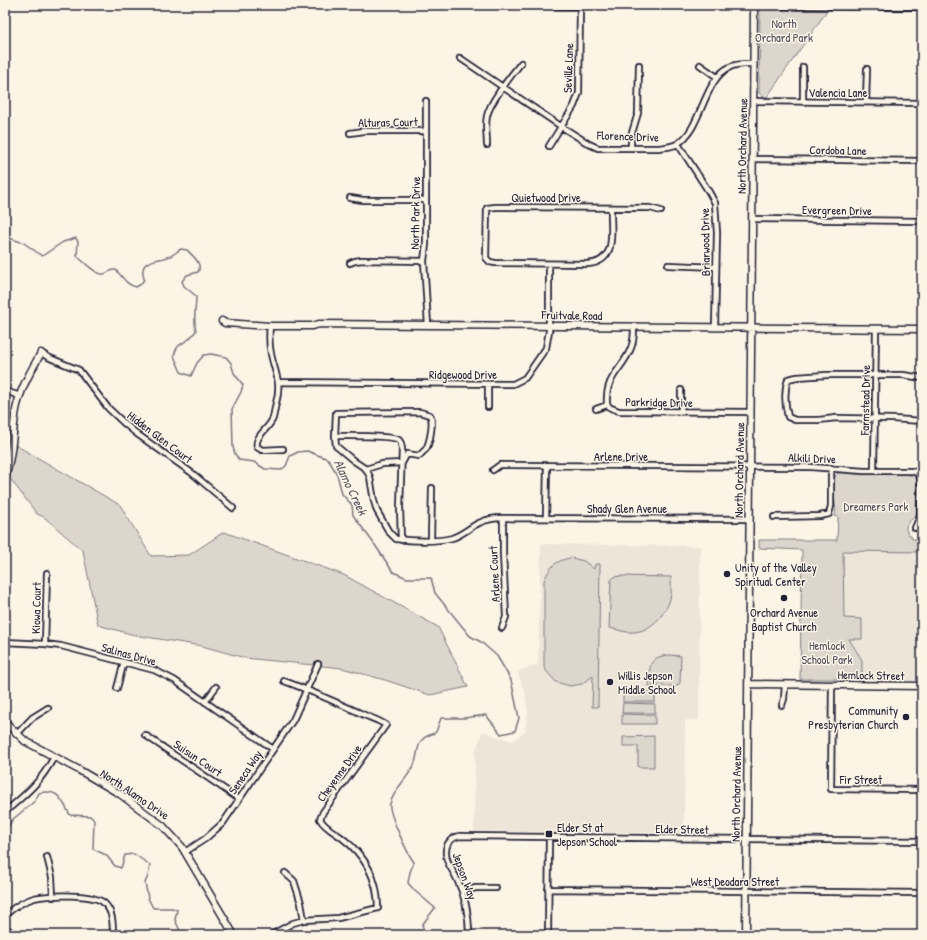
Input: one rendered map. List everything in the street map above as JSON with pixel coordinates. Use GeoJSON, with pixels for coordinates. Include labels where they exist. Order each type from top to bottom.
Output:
{"type":"FeatureCollection","features":[{"type":"Feature","properties":{"kind":"street"},"geometry":{"type":"LineString","coordinates":[[514,5],[580,5]]}},
{"type":"Feature","properties":{"kind":"street","name":"Seville Lane"},"geometry":{"type":"LineString","coordinates":[[549,146],[574,106],[579,93],[580,5]]}},
{"type":"Feature","properties":{"kind":"street"},"geometry":{"type":"LineString","coordinates":[[716,5],[922,7]]}},
{"type":"Feature","properties":{"kind":"street","name":"North Orchard Avenue"},"geometry":{"type":"LineString","coordinates":[[746,935],[754,5]]}},
{"type":"Feature","properties":{"kind":"street","name":"Florence Drive"},"geometry":{"type":"LineString","coordinates":[[460,58],[594,147],[659,148],[678,144]]}},
{"type":"Feature","properties":{"kind":"street"},"geometry":{"type":"LineString","coordinates":[[487,145],[487,116],[489,110],[503,87],[521,63]]}},
{"type":"Feature","properties":{"kind":"street"},"geometry":{"type":"LineString","coordinates":[[678,144],[689,133],[717,77],[723,71],[734,65],[754,64]]}},
{"type":"Feature","properties":{"kind":"street"},"geometry":{"type":"LineString","coordinates":[[630,148],[630,136],[638,113],[639,65]]}},
{"type":"Feature","properties":{"kind":"street"},"geometry":{"type":"LineString","coordinates":[[700,65],[717,77]]}},
{"type":"Feature","properties":{"kind":"street"},"geometry":{"type":"LineString","coordinates":[[803,67],[803,102]]}},
{"type":"Feature","properties":{"kind":"street"},"geometry":{"type":"LineString","coordinates":[[866,102],[867,69]]}},
{"type":"Feature","properties":{"kind":"street","name":"North Park Drive"},"geometry":{"type":"LineString","coordinates":[[426,101],[426,244],[424,261],[428,325]]}},
{"type":"Feature","properties":{"kind":"street","name":"Valencia Lane"},"geometry":{"type":"LineString","coordinates":[[754,101],[922,103]]}},
{"type":"Feature","properties":{"kind":"street","name":"Alturas Court"},"geometry":{"type":"LineString","coordinates":[[350,133],[364,131],[426,131]]}},
{"type":"Feature","properties":{"kind":"street","name":"Briarwood Drive"},"geometry":{"type":"LineString","coordinates":[[678,144],[710,192],[715,203],[717,233],[715,327]]}},
{"type":"Feature","properties":{"kind":"street","name":"Cordoba Lane"},"geometry":{"type":"LineString","coordinates":[[753,160],[922,161]]}},
{"type":"Feature","properties":{"kind":"street"},"geometry":{"type":"LineString","coordinates":[[350,198],[363,200],[425,200]]}},
{"type":"Feature","properties":{"kind":"street","name":"Quietwood Drive"},"geometry":{"type":"LineString","coordinates":[[487,208],[611,208],[611,246],[605,258],[600,262],[591,264],[549,264],[495,263],[488,261],[486,254],[487,208]]}},
{"type":"Feature","properties":{"kind":"street"},"geometry":{"type":"LineString","coordinates":[[611,208],[650,208],[661,211]]}},
{"type":"Feature","properties":{"kind":"street","name":"Evergreen Drive"},"geometry":{"type":"LineString","coordinates":[[753,219],[922,221]]}},
{"type":"Feature","properties":{"kind":"street"},"geometry":{"type":"LineString","coordinates":[[350,264],[355,261],[362,260],[424,261]]}},
{"type":"Feature","properties":{"kind":"street","name":"Ridgewood Drive"},"geometry":{"type":"LineString","coordinates":[[279,382],[513,384],[525,378],[546,348],[548,338],[549,264]]}},
{"type":"Feature","properties":{"kind":"street"},"geometry":{"type":"LineString","coordinates":[[668,265],[716,267]]}},
{"type":"Feature","properties":{"kind":"street","name":"Fruitvale Road"},"geometry":{"type":"LineString","coordinates":[[222,321],[225,323],[270,326],[312,326],[319,324],[548,325],[922,329]]}},
{"type":"Feature","properties":{"kind":"street"},"geometry":{"type":"LineString","coordinates":[[270,326],[271,355],[279,382],[278,392],[273,419],[256,444],[257,448],[262,450],[283,449]]}},
{"type":"Feature","properties":{"kind":"street"},"geometry":{"type":"LineString","coordinates":[[596,409],[607,405],[608,386],[632,347],[634,339],[634,326]]}},
{"type":"Feature","properties":{"kind":"street","name":"Farmstead Drive"},"geometry":{"type":"LineString","coordinates":[[874,470],[876,329]]}},
{"type":"Feature","properties":{"kind":"street"},"geometry":{"type":"LineString","coordinates":[[5,477],[11,452],[14,425],[20,396],[41,353]]}},
{"type":"Feature","properties":{"kind":"street","name":"Hidden Glen Court"},"geometry":{"type":"LineString","coordinates":[[41,353],[79,370],[108,408],[125,424],[192,473],[233,508]]}},
{"type":"Feature","properties":{"kind":"street"},"geometry":{"type":"LineString","coordinates":[[922,378],[903,375],[796,376],[788,379],[786,386],[786,410],[788,417],[795,420],[875,418],[922,421]]}},
{"type":"Feature","properties":{"kind":"street"},"geometry":{"type":"LineString","coordinates":[[488,384],[488,407]]}},
{"type":"Feature","properties":{"kind":"street"},"geometry":{"type":"LineString","coordinates":[[681,390],[681,412]]}},
{"type":"Feature","properties":{"kind":"street"},"geometry":{"type":"LineString","coordinates":[[5,391],[20,396]]}},
{"type":"Feature","properties":{"kind":"street","name":"Parkridge Drive"},"geometry":{"type":"LineString","coordinates":[[607,405],[619,411],[751,412]]}},
{"type":"Feature","properties":{"kind":"street"},"geometry":{"type":"LineString","coordinates":[[335,436],[388,437],[397,439],[401,442],[401,540],[396,539],[389,532],[377,511],[370,478],[366,469],[336,446],[335,436],[336,413],[420,412],[430,415],[432,418],[432,425],[426,449],[419,456],[407,454],[402,463]]}},
{"type":"Feature","properties":{"kind":"street"},"geometry":{"type":"LineString","coordinates":[[366,469],[382,464],[402,463]]}},
{"type":"Feature","properties":{"kind":"street","name":"Arlene Drive"},"geometry":{"type":"LineString","coordinates":[[493,470],[500,465],[750,467]]}},
{"type":"Feature","properties":{"kind":"street"},"geometry":{"type":"LineString","coordinates":[[546,518],[547,466]]}},
{"type":"Feature","properties":{"kind":"street","name":"Alkili Drive"},"geometry":{"type":"LineString","coordinates":[[750,467],[831,468],[912,471],[918,473],[921,480],[920,516],[915,528]]}},
{"type":"Feature","properties":{"kind":"street"},"geometry":{"type":"LineString","coordinates":[[774,517],[820,516],[829,514],[831,506],[831,468]]}},
{"type":"Feature","properties":{"kind":"street"},"geometry":{"type":"LineString","coordinates":[[431,540],[432,488]]}},
{"type":"Feature","properties":{"kind":"street","name":"Shady Glen Avenue"},"geometry":{"type":"LineString","coordinates":[[401,540],[451,538],[479,523],[490,519],[503,518],[750,519]]}},
{"type":"Feature","properties":{"kind":"street","name":"Arlene Court"},"geometry":{"type":"LineString","coordinates":[[502,628],[506,617],[503,518]]}},
{"type":"Feature","properties":{"kind":"street","name":"Kiowa Court"},"geometry":{"type":"LineString","coordinates":[[44,644],[46,573]]}},
{"type":"Feature","properties":{"kind":"street","name":"Salinas Drive"},"geometry":{"type":"LineString","coordinates":[[5,642],[61,646],[162,673],[274,749]]}},
{"type":"Feature","properties":{"kind":"street"},"geometry":{"type":"LineString","coordinates":[[117,688],[124,662]]}},
{"type":"Feature","properties":{"kind":"street","name":"Seneca Way"},"geometry":{"type":"LineString","coordinates":[[185,852],[216,830],[223,823],[293,720],[318,664]]}},
{"type":"Feature","properties":{"kind":"street"},"geometry":{"type":"LineString","coordinates":[[284,681],[307,690]]}},
{"type":"Feature","properties":{"kind":"street","name":"Hemlock Street"},"geometry":{"type":"LineString","coordinates":[[748,684],[922,686]]}},
{"type":"Feature","properties":{"kind":"street"},"geometry":{"type":"LineString","coordinates":[[782,705],[785,685]]}},
{"type":"Feature","properties":{"kind":"street","name":"Fir Street"},"geometry":{"type":"LineString","coordinates":[[832,685],[831,789],[922,790]]}},
{"type":"Feature","properties":{"kind":"street"},"geometry":{"type":"LineString","coordinates":[[205,702],[216,687]]}},
{"type":"Feature","properties":{"kind":"street","name":"Cheyenne Drive"},"geometry":{"type":"LineString","coordinates":[[271,935],[292,923],[304,920],[338,918],[378,908],[378,899],[374,879],[370,868],[356,849],[324,825],[320,819],[323,812],[386,725],[381,721],[358,713],[341,704],[307,690]]}},
{"type":"Feature","properties":{"kind":"street"},"geometry":{"type":"LineString","coordinates":[[17,734],[32,718],[48,708]]}},
{"type":"Feature","properties":{"kind":"street","name":"North Alamo Drive"},"geometry":{"type":"LineString","coordinates":[[5,722],[30,744],[120,794],[169,831],[185,852],[234,935]]}},
{"type":"Feature","properties":{"kind":"street","name":"Suisun Court"},"geometry":{"type":"LineString","coordinates":[[145,735],[239,799]]}},
{"type":"Feature","properties":{"kind":"street"},"geometry":{"type":"LineString","coordinates":[[5,812],[38,782],[54,757]]}},
{"type":"Feature","properties":{"kind":"street","name":"Elder Street"},"geometry":{"type":"LineString","coordinates":[[446,848],[450,841],[459,836],[922,841]]}},
{"type":"Feature","properties":{"kind":"street"},"geometry":{"type":"LineString","coordinates":[[548,935],[549,837]]}},
{"type":"Feature","properties":{"kind":"street","name":"Jepson Way"},"geometry":{"type":"LineString","coordinates":[[446,848],[447,859],[462,891],[468,916],[469,935]]}},
{"type":"Feature","properties":{"kind":"street"},"geometry":{"type":"LineString","coordinates":[[47,858],[52,877],[53,897]]}},
{"type":"Feature","properties":{"kind":"street"},"geometry":{"type":"LineString","coordinates":[[285,873],[294,881],[301,903],[304,920]]}},
{"type":"Feature","properties":{"kind":"street"},"geometry":{"type":"LineString","coordinates":[[462,891],[476,888],[496,888]]}},
{"type":"Feature","properties":{"kind":"street","name":"West Deodara Street"},"geometry":{"type":"LineString","coordinates":[[548,890],[922,893]]}},
{"type":"Feature","properties":{"kind":"street"},"geometry":{"type":"LineString","coordinates":[[5,915],[13,908],[33,899],[86,896],[98,899],[104,903],[111,913],[113,935]]}},
{"type":"Feature","properties":{"kind":"street"},"geometry":{"type":"LineString","coordinates":[[5,927],[15,935]]}},
{"type":"Feature","properties":{"kind":"street"},"geometry":{"type":"LineString","coordinates":[[131,935],[136,935]]}},
{"type":"Feature","properties":{"kind":"shaded area","name":"Willis Jepson Middle School"},"geometry":{"type":"Polygon","coordinates":[[[541,544],[700,546],[699,720],[685,720],[684,833],[474,831],[475,752],[483,731],[512,741],[525,732],[528,712],[525,692],[517,672],[538,664],[541,544]]]}},
{"type":"Feature","properties":{"kind":"shaded area"},"geometry":{"type":"Polygon","coordinates":[[[922,550],[922,682],[862,679],[862,660],[844,630],[843,551],[922,550]]]}},
{"type":"Feature","properties":{"kind":"green space","name":"North Orchard Park"},"geometry":{"type":"Polygon","coordinates":[[[760,5],[831,5],[767,97],[762,96],[759,93],[760,5]]]}},
{"type":"Feature","properties":{"kind":"green space"},"geometry":{"type":"Polygon","coordinates":[[[5,439],[120,505],[151,556],[189,555],[224,532],[344,575],[438,627],[468,687],[430,695],[342,668],[245,658],[202,646],[134,635],[98,625],[83,551],[44,517],[37,514],[5,472],[5,439]]]}},
{"type":"Feature","properties":{"kind":"green space"},"geometry":{"type":"Polygon","coordinates":[[[838,473],[905,474],[916,477],[917,512],[907,524],[906,529],[912,539],[922,540],[922,552],[843,551],[844,618],[862,619],[862,639],[849,639],[862,660],[862,679],[800,679],[802,550],[759,548],[759,540],[837,540],[838,517],[835,516],[836,511],[833,487],[835,477],[838,473]]]}},
{"type":"Feature","properties":{"kind":"green space"},"geometry":{"type":"Polygon","coordinates":[[[571,558],[584,561],[594,569],[595,564],[600,564],[598,707],[592,707],[593,676],[582,684],[570,686],[556,682],[544,667],[544,581],[548,572],[557,562],[571,558]]]}},
{"type":"Feature","properties":{"kind":"green space"},"geometry":{"type":"Polygon","coordinates":[[[614,577],[671,577],[671,594],[668,605],[661,616],[651,626],[639,631],[630,632],[609,628],[611,580],[614,577]]]}},
{"type":"Feature","properties":{"kind":"green space"},"geometry":{"type":"Polygon","coordinates":[[[669,655],[681,656],[680,683],[677,686],[649,686],[651,664],[657,658],[669,655]]]}},
{"type":"Feature","properties":{"kind":"green space"},"geometry":{"type":"Polygon","coordinates":[[[623,692],[655,692],[655,702],[623,702],[623,692]]]}},
{"type":"Feature","properties":{"kind":"green space"},"geometry":{"type":"Polygon","coordinates":[[[623,703],[655,704],[655,713],[622,713],[623,703]]]}},
{"type":"Feature","properties":{"kind":"green space"},"geometry":{"type":"Polygon","coordinates":[[[622,714],[655,715],[655,724],[622,724],[622,714]]]}},
{"type":"Feature","properties":{"kind":"green space"},"geometry":{"type":"Polygon","coordinates":[[[654,736],[654,767],[638,767],[638,746],[623,746],[623,737],[654,736]]]}},
{"type":"Feature","properties":{"kind":"waterway","name":"Alamo Creek"},"geometry":{"type":"LineString","coordinates":[[5,235],[9,238],[24,243],[42,256],[63,242],[76,238],[78,242],[77,256],[90,268],[101,274],[106,274],[112,270],[116,270],[127,283],[136,287],[141,284],[144,279],[143,272],[146,264],[165,258],[181,249],[187,250],[197,260],[199,266],[198,272],[187,275],[182,281],[184,286],[196,296],[196,331],[189,339],[178,347],[174,356],[181,372],[191,376],[197,363],[204,355],[211,354],[226,357],[231,363],[234,373],[243,385],[232,409],[233,447],[239,460],[254,462],[265,469],[281,470],[286,466],[290,456],[298,452],[307,451],[328,459],[337,474],[342,494],[352,505],[353,515],[393,572],[407,578],[431,578],[435,593],[470,636],[481,642],[497,656],[511,680],[519,718],[515,731],[501,734],[486,715],[464,718],[441,718],[436,732],[425,737],[421,742],[414,765],[398,788],[390,804],[390,809],[399,833],[414,862],[408,883],[435,908],[422,925],[426,935]]}},
{"type":"Feature","properties":{"kind":"waterway","name":"Alamo Creek"},"geometry":{"type":"LineString","coordinates":[[5,831],[13,819],[35,801],[39,793],[51,792],[59,796],[70,815],[90,816],[94,820],[93,849],[106,855],[115,866],[121,868],[125,855],[134,854],[150,865],[145,883],[148,898],[153,908],[172,908],[177,910],[175,920],[182,935]]}},
{"type":"Feature","properties":{"kind":"place","name":"Unity of the Valley Spiritual Center"},"geometry":{"type":"Point","coordinates":[727,574]}},
{"type":"Feature","properties":{"kind":"place","name":"Orchard Avenue Baptist Church"},"geometry":{"type":"Point","coordinates":[784,598]}},
{"type":"Feature","properties":{"kind":"place","name":"Willis Jepson Middle School"},"geometry":{"type":"Point","coordinates":[610,682]}},
{"type":"Feature","properties":{"kind":"place","name":"Community Presbyterian Church"},"geometry":{"type":"Point","coordinates":[906,717]}},
{"type":"Feature","properties":{"kind":"place","name":"Elder St at Jepson School"},"geometry":{"type":"Point","coordinates":[549,834]}},
{"type":"Feature","properties":{"kind":"park label","name":"Dreamers Park"},"geometry":{"type":"Point","coordinates":[876,506]}},
{"type":"Feature","properties":{"kind":"park label","name":"Hemlock School Park"},"geometry":{"type":"Point","coordinates":[827,652]}}]}
